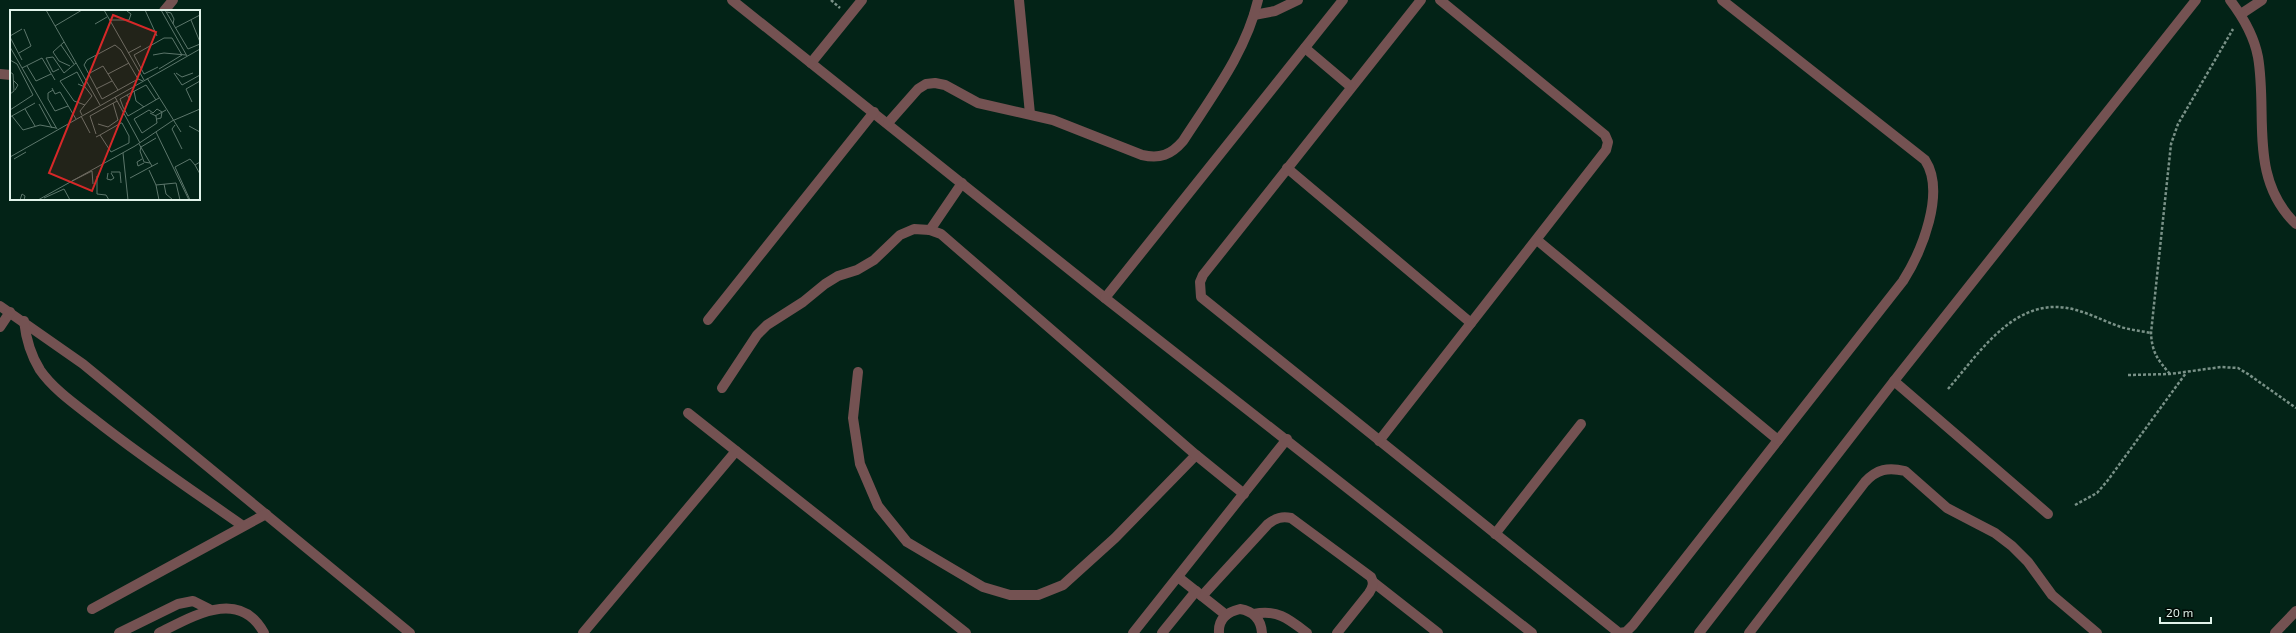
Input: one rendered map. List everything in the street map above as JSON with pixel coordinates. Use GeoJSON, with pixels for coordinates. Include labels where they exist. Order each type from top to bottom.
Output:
{"type":"FeatureCollection","features":[{"type":"Feature","properties":{"kind":"street"},"geometry":{"type":"LineString","coordinates":[[165,10],[173,0]]}},
{"type":"Feature","properties":{"kind":"street"},"geometry":{"type":"LineString","coordinates":[[732,0],[888,123],[1105,298],[1288,440],[1532,633]]}},
{"type":"Feature","properties":{"kind":"street"},"geometry":{"type":"LineString","coordinates":[[811,63],[862,0]]}},
{"type":"Feature","properties":{"kind":"street"},"geometry":{"type":"LineString","coordinates":[[1019,0],[1030,114]]}},
{"type":"Feature","properties":{"kind":"street"},"geometry":{"type":"LineString","coordinates":[[888,123],[918,89],[926,84],[935,83],[944,85],[978,103],[995,109],[1030,114],[1077,128],[1142,155],[1153,157],[1165,155],[1175,150],[1183,140],[1232,65],[1245,40],[1258,0]]}},
{"type":"Feature","properties":{"kind":"street"},"geometry":{"type":"LineString","coordinates":[[1254,15],[1276,11],[1298,0]]}},
{"type":"Feature","properties":{"kind":"street"},"geometry":{"type":"LineString","coordinates":[[1105,298],[1343,0]]}},
{"type":"Feature","properties":{"kind":"street"},"geometry":{"type":"LineString","coordinates":[[1421,0],[1203,275],[1199,289],[1201,297],[1613,629],[1619,632],[1626,632],[1633,625],[1887,301],[1914,264],[1928,226],[1934,180],[1931,169],[1925,160],[1722,0]]}},
{"type":"Feature","properties":{"kind":"street"},"geometry":{"type":"LineString","coordinates":[[1379,441],[1602,157],[1608,142],[1599,130],[1440,0]]}},
{"type":"Feature","properties":{"kind":"street"},"geometry":{"type":"LineString","coordinates":[[1699,633],[1894,381],[2196,0]]}},
{"type":"Feature","properties":{"kind":"street"},"geometry":{"type":"LineString","coordinates":[[2230,0],[2241,14],[2251,35],[2258,56],[2264,163],[2272,190],[2286,215],[2296,224]]}},
{"type":"Feature","properties":{"kind":"street"},"geometry":{"type":"LineString","coordinates":[[2241,14],[2262,0]]}},
{"type":"Feature","properties":{"kind":"street"},"geometry":{"type":"LineString","coordinates":[[1305,48],[1351,87]]}},
{"type":"Feature","properties":{"kind":"street"},"geometry":{"type":"LineString","coordinates":[[0,74],[10,75]]}},
{"type":"Feature","properties":{"kind":"street"},"geometry":{"type":"LineString","coordinates":[[708,320],[874,112]]}},
{"type":"Feature","properties":{"kind":"street"},"geometry":{"type":"LineString","coordinates":[[1287,168],[1471,323]]}},
{"type":"Feature","properties":{"kind":"street"},"geometry":{"type":"LineString","coordinates":[[930,230],[962,183]]}},
{"type":"Feature","properties":{"kind":"street"},"geometry":{"type":"LineString","coordinates":[[722,388],[748,347],[767,325],[797,306],[825,284],[838,276],[857,270],[874,260],[900,235],[914,229],[930,230],[941,234],[1196,455],[1244,494]]}},
{"type":"Feature","properties":{"kind":"street"},"geometry":{"type":"LineString","coordinates":[[1537,240],[1778,440]]}},
{"type":"Feature","properties":{"kind":"street"},"geometry":{"type":"LineString","coordinates":[[0,306],[24,321],[83,364],[410,633]]}},
{"type":"Feature","properties":{"kind":"street"},"geometry":{"type":"LineString","coordinates":[[0,327],[10,312]]}},
{"type":"Feature","properties":{"kind":"street"},"geometry":{"type":"LineString","coordinates":[[24,321],[26,339],[32,356],[41,371],[54,384],[122,441],[243,526]]}},
{"type":"Feature","properties":{"kind":"street"},"geometry":{"type":"LineString","coordinates":[[858,372],[853,418],[854,426],[860,464],[878,506],[907,542],[983,587],[1010,596],[1038,595],[1063,585],[1115,538],[1196,455]]}},
{"type":"Feature","properties":{"kind":"street"},"geometry":{"type":"LineString","coordinates":[[1894,381],[2048,514]]}},
{"type":"Feature","properties":{"kind":"street"},"geometry":{"type":"LineString","coordinates":[[688,413],[966,633]]}},
{"type":"Feature","properties":{"kind":"street"},"geometry":{"type":"LineString","coordinates":[[1495,534],[1581,424]]}},
{"type":"Feature","properties":{"kind":"street"},"geometry":{"type":"LineString","coordinates":[[1133,633],[1288,440]]}},
{"type":"Feature","properties":{"kind":"street"},"geometry":{"type":"LineString","coordinates":[[583,633],[736,451]]}},
{"type":"Feature","properties":{"kind":"street"},"geometry":{"type":"LineString","coordinates":[[1749,633],[1865,482],[1873,474],[1883,469],[1894,468],[1905,472],[1960,516],[1995,533],[2012,546],[2028,562],[2052,594],[2097,633]]}},
{"type":"Feature","properties":{"kind":"street"},"geometry":{"type":"LineString","coordinates":[[92,609],[266,514]]}},
{"type":"Feature","properties":{"kind":"street"},"geometry":{"type":"LineString","coordinates":[[1162,633],[1199,593],[1268,524],[1275,518],[1283,516],[1298,522],[1371,577],[1373,588],[1337,633]]}},
{"type":"Feature","properties":{"kind":"street"},"geometry":{"type":"LineString","coordinates":[[1178,577],[1226,615]]}},
{"type":"Feature","properties":{"kind":"street"},"geometry":{"type":"LineString","coordinates":[[1373,582],[1438,633]]}},
{"type":"Feature","properties":{"kind":"street"},"geometry":{"type":"LineString","coordinates":[[119,633],[178,604],[193,600],[209,609]]}},
{"type":"Feature","properties":{"kind":"street"},"geometry":{"type":"LineString","coordinates":[[159,633],[209,609],[225,608],[239,611],[252,618],[264,633]]}},
{"type":"Feature","properties":{"kind":"street"},"geometry":{"type":"LineString","coordinates":[[1219,633],[1222,620],[1226,615],[1240,609],[1254,614],[1274,612],[1284,615],[1307,633]]}},
{"type":"Feature","properties":{"kind":"street"},"geometry":{"type":"LineString","coordinates":[[2275,633],[2296,611]]}},
{"type":"Feature","properties":{"kind":"street"},"geometry":{"type":"LineString","coordinates":[[1254,614],[1258,620],[1262,633]]}},
{"type":"Feature","properties":{"kind":"path"},"geometry":{"type":"LineString","coordinates":[[2170,374],[2151,348],[2151,333],[2169,159],[2174,134],[2241,14]]}},
{"type":"Feature","properties":{"kind":"path"},"geometry":{"type":"LineString","coordinates":[[1948,389],[2000,329],[2015,317],[2036,309],[2056,306],[2076,310],[2122,328],[2151,333]]}},
{"type":"Feature","properties":{"kind":"path"},"geometry":{"type":"LineString","coordinates":[[2128,375],[2170,374],[2221,367],[2238,368],[2296,408]]}},
{"type":"Feature","properties":{"kind":"path"},"geometry":{"type":"LineString","coordinates":[[2075,505],[2097,493],[2108,480],[2186,372]]}}]}
